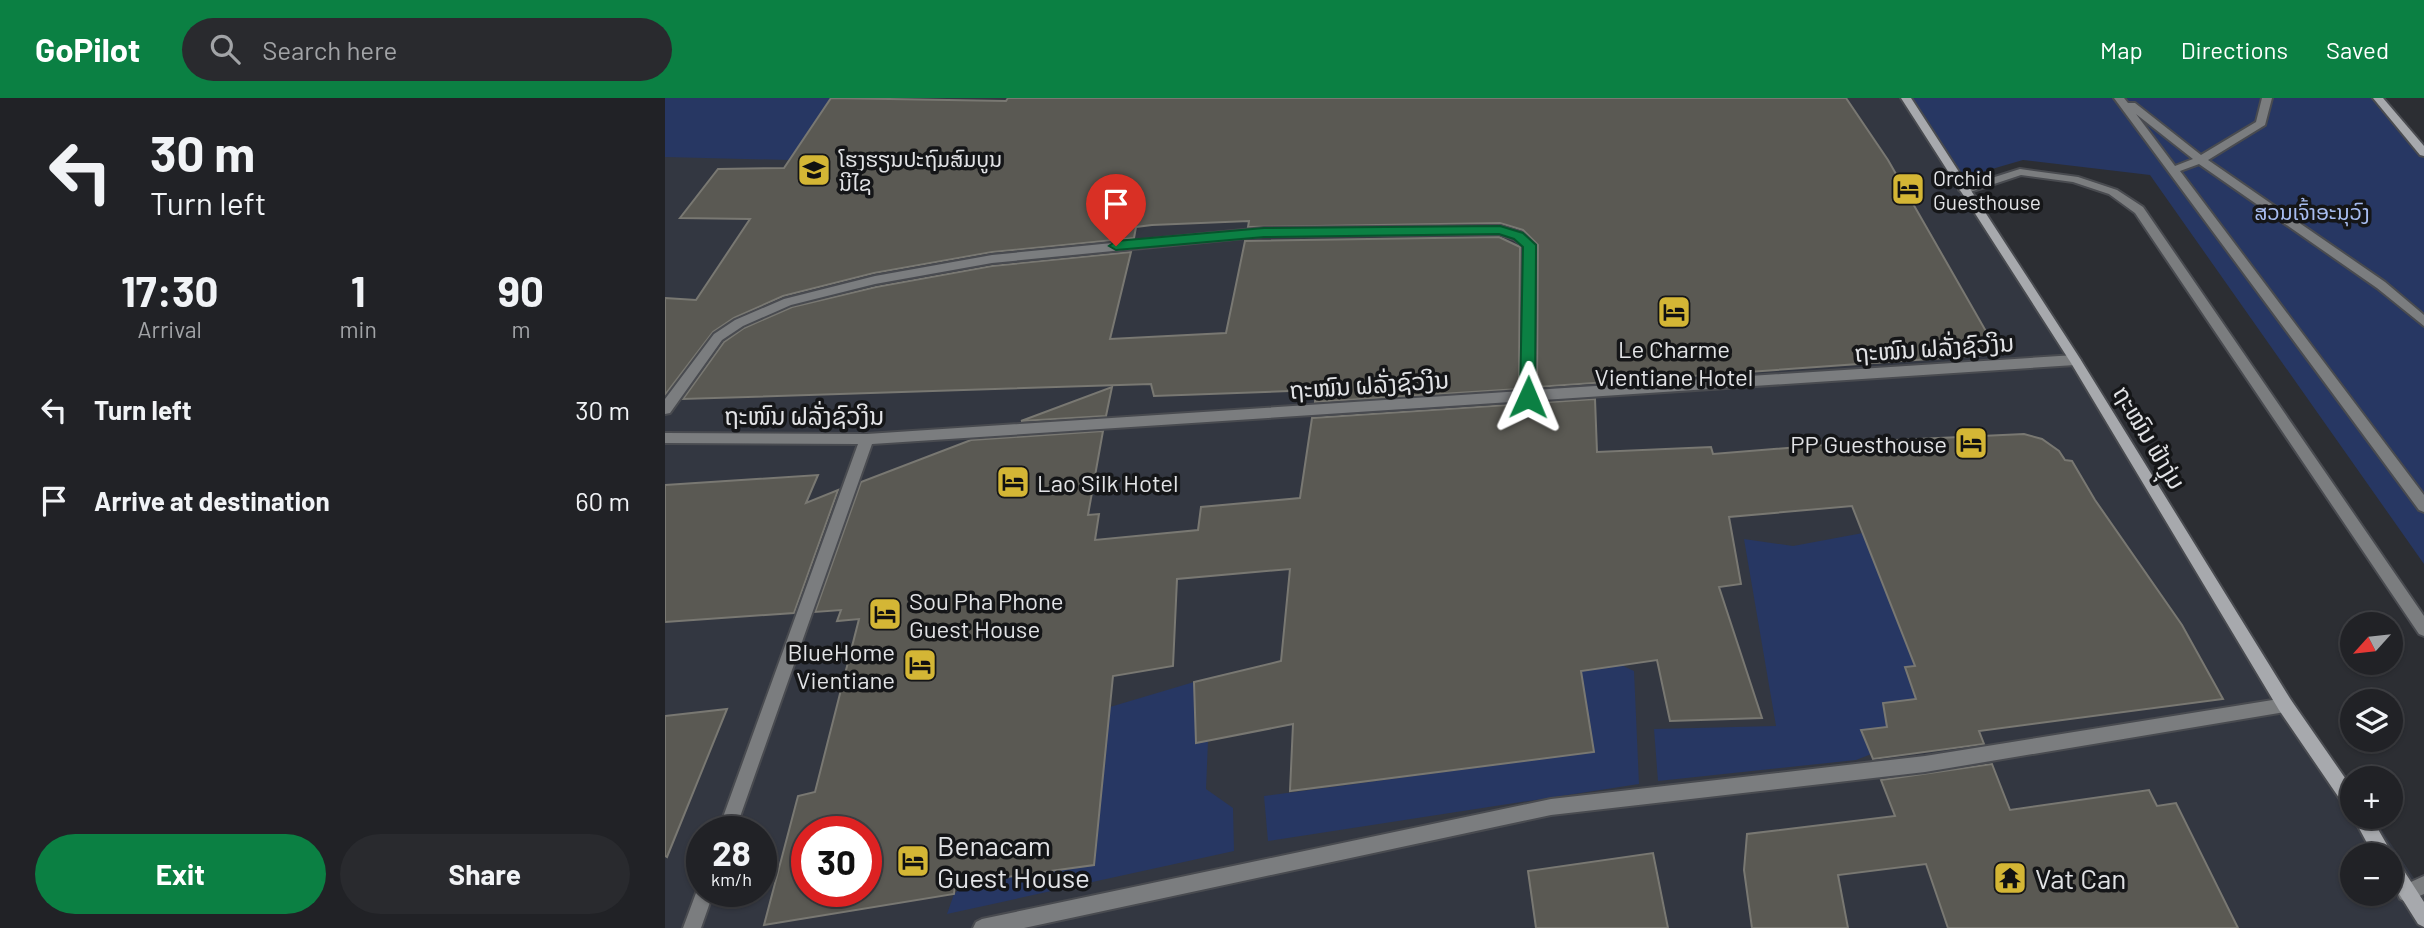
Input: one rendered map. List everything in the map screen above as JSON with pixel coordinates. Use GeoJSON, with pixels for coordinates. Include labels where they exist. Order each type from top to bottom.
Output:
{"type":"FeatureCollection","features":[{"type":"Feature","properties":{"kind":"street","name":"ຖະໝົນ ຟ້າງຸ່ມ"},"geometry":{"type":"LineString","coordinates":[[1906,98],[2075,360],[2285,705],[2340,785]]}},
{"type":"Feature","properties":{"kind":"street"},"geometry":{"type":"LineString","coordinates":[[2121,98],[2201,160],[2381,285],[2424,322]]}},
{"type":"Feature","properties":{"kind":"street"},"geometry":{"type":"LineString","coordinates":[[2121,98],[2424,506]]}},
{"type":"Feature","properties":{"kind":"street"},"geometry":{"type":"LineString","coordinates":[[2173,170],[2201,160],[2261,123],[2267,98]]}},
{"type":"Feature","properties":{"kind":"street"},"geometry":{"type":"LineString","coordinates":[[2378,98],[2424,153]]}},
{"type":"Feature","properties":{"kind":"street"},"geometry":{"type":"LineString","coordinates":[[1964,190],[2020,172],[2074,179],[2113,192],[2139,210],[2424,629]]}},
{"type":"Feature","properties":{"kind":"street"},"geometry":{"type":"LineString","coordinates":[[665,409],[718,337],[739,323],[788,302],[875,280],[992,259],[1264,232],[1500,230],[1518,236],[1529,245],[1528,397]]}},
{"type":"Feature","properties":{"kind":"street","name":"ຖະໜົນ ຝລັ່ງຊົວງິນ"},"geometry":{"type":"LineString","coordinates":[[665,438],[867,439],[2075,360]]}},
{"type":"Feature","properties":{"kind":"street"},"geometry":{"type":"LineString","coordinates":[[731,816],[867,439]]}},
{"type":"Feature","properties":{"kind":"street"},"geometry":{"type":"LineString","coordinates":[[982,928],[1551,807],[1925,764],[2285,705]]}},
{"type":"Feature","properties":{"kind":"street"},"geometry":{"type":"LineString","coordinates":[[2406,893],[2424,886]]}},
{"type":"Feature","properties":{"kind":"street"},"geometry":{"type":"LineString","coordinates":[[2403,888],[2424,918]]}},
{"type":"Feature","properties":{"kind":"street"},"geometry":{"type":"LineString","coordinates":[[692,928],[699,907]]}},
{"type":"Feature","properties":{"kind":"shaded area"},"geometry":{"type":"Polygon","coordinates":[[[665,98],[1908,98],[2080,360],[2295,704],[2340,770],[2340,829],[2381,829],[2390,843],[2340,843],[2340,906],[2403,906],[2403,862],[2424,893],[2424,928],[665,928],[665,98]]]}},
{"type":"Feature","properties":{"kind":"green space"},"geometry":{"type":"Polygon","coordinates":[[[665,98],[831,98],[789,160],[665,157],[665,98]]]}},
{"type":"Feature","properties":{"kind":"green space","name":"ສວນເຈົ້າອະນຸວົງ"},"geometry":{"type":"Polygon","coordinates":[[[1908,98],[2380,98],[2424,150],[2424,564],[2150,175],[2023,160],[1961,178],[1908,98]]]}},
{"type":"Feature","properties":{"kind":"green space"},"geometry":{"type":"Polygon","coordinates":[[[1863,533],[1915,666],[1905,667],[1916,699],[1883,703],[1887,727],[1861,730],[1874,753],[1856,760],[1658,781],[1654,729],[1776,726],[1744,539],[1793,546],[1863,533]]]}},
{"type":"Feature","properties":{"kind":"green space"},"geometry":{"type":"Polygon","coordinates":[[[1621,665],[1634,671],[1639,784],[1268,841],[1264,796],[1594,752],[1581,671],[1621,665]]]}},
{"type":"Feature","properties":{"kind":"green space"},"geometry":{"type":"Polygon","coordinates":[[[1194,682],[1196,743],[1208,741],[1206,789],[1233,808],[1234,851],[947,914],[954,894],[968,882],[1094,865],[1110,707],[1194,682]]]}},
{"type":"Feature","properties":{"kind":"building"},"geometry":{"type":"Polygon","coordinates":[[[831,98],[1006,101],[1008,98],[1846,98],[1888,160],[1999,354],[1537,387],[1538,245],[1523,230],[1500,223],[1248,227],[1249,221],[1136,227],[1134,238],[992,252],[874,273],[783,296],[734,318],[713,332],[665,395],[665,298],[696,300],[750,219],[680,218],[718,169],[784,168],[831,98]]]}},
{"type":"Feature","properties":{"kind":"building"},"geometry":{"type":"Polygon","coordinates":[[[1499,237],[1520,247],[1519,389],[1315,402],[1316,390],[1154,396],[1151,384],[683,399],[724,342],[744,328],[792,307],[876,287],[992,266],[1131,252],[1110,339],[1226,333],[1245,241],[1499,237]]]}},
{"type":"Feature","properties":{"kind":"building"},"geometry":{"type":"Polygon","coordinates":[[[1112,387],[1106,416],[1021,421],[1112,387]]]}},
{"type":"Feature","properties":{"kind":"building"},"geometry":{"type":"Polygon","coordinates":[[[1595,399],[1597,452],[1711,447],[1713,454],[1874,441],[2024,434],[2042,439],[2059,451],[2065,460],[2072,461],[2095,500],[2182,625],[2223,699],[1979,731],[1984,744],[1873,759],[1861,730],[1887,727],[1883,703],[1916,699],[1905,667],[1915,666],[1852,506],[1729,517],[1741,584],[1719,587],[1762,718],[1670,721],[1657,660],[1581,671],[1594,752],[1290,791],[1293,724],[1196,743],[1194,682],[1281,661],[1290,569],[1177,579],[1173,666],[1113,676],[1094,865],[955,884],[954,894],[882,906],[882,816],[793,816],[798,796],[815,792],[859,619],[837,621],[841,610],[815,612],[861,482],[971,440],[1103,431],[1088,515],[1099,514],[1095,540],[1198,530],[1201,507],[1300,498],[1312,418],[1595,399]]]}},
{"type":"Feature","properties":{"kind":"building"},"geometry":{"type":"Polygon","coordinates":[[[818,475],[806,503],[838,490],[794,613],[665,622],[665,485],[818,475]]]}},
{"type":"Feature","properties":{"kind":"building"},"geometry":{"type":"Polygon","coordinates":[[[727,709],[667,857],[665,716],[727,709]]]}},
{"type":"Feature","properties":{"kind":"building"},"geometry":{"type":"Polygon","coordinates":[[[1992,764],[2010,810],[2149,790],[2157,806],[2176,803],[2238,928],[1948,928],[1926,864],[1838,875],[1848,928],[1752,928],[1744,870],[1747,834],[1895,816],[1881,780],[1992,764]]]}},
{"type":"Feature","properties":{"kind":"building"},"geometry":{"type":"Polygon","coordinates":[[[791,823],[791,907],[874,907],[764,925],[769,907],[777,907],[777,876],[791,823]]]}},
{"type":"Feature","properties":{"kind":"building"},"geometry":{"type":"Polygon","coordinates":[[[1653,853],[1668,928],[1536,928],[1528,871],[1653,853]]]}},
{"type":"Feature","properties":{"kind":"place","name":"ໂຮງຮຽນປະຖົມສົມບູນ ນີໄຊ"},"geometry":{"type":"Point","coordinates":[814,170]}},
{"type":"Feature","properties":{"kind":"place","name":"Orchid Guesthouse"},"geometry":{"type":"Point","coordinates":[1908,189]}},
{"type":"Feature","properties":{"kind":"place","name":"Le Charme Vientiane Hotel"},"geometry":{"type":"Point","coordinates":[1674,312]}},
{"type":"Feature","properties":{"kind":"place","name":"PP Guesthouse"},"geometry":{"type":"Point","coordinates":[1971,443]}},
{"type":"Feature","properties":{"kind":"place","name":"Lao Silk Hotel"},"geometry":{"type":"Point","coordinates":[1013,482]}},
{"type":"Feature","properties":{"kind":"place","name":"Sou Pha Phone Guest House"},"geometry":{"type":"Point","coordinates":[885,614]}},
{"type":"Feature","properties":{"kind":"place","name":"BlueHome Vientiane"},"geometry":{"type":"Point","coordinates":[920,665]}},
{"type":"Feature","properties":{"kind":"place","name":"Benacam Guest House"},"geometry":{"type":"Point","coordinates":[913,861]}},
{"type":"Feature","properties":{"kind":"place","name":"Vat Can"},"geometry":{"type":"Point","coordinates":[2010,878]}},
{"type":"Feature","properties":{"kind":"route"},"geometry":{"type":"LineString","coordinates":[[1116,246],[1264,232],[1500,230],[1518,236],[1529,245],[1528,397]]}}]}
